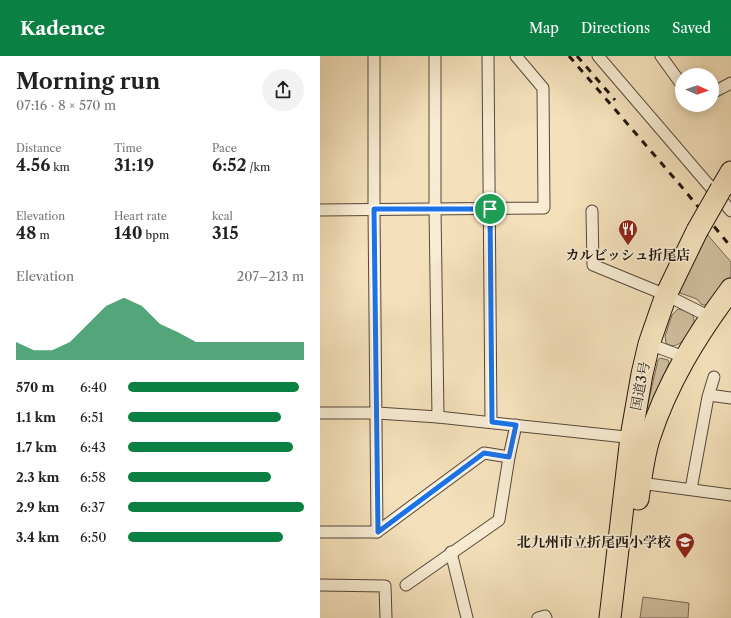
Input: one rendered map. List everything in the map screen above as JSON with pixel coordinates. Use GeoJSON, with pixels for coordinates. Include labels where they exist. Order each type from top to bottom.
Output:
{"type":"FeatureCollection","features":[{"type":"Feature","properties":{"kind":"highway","name":"国道3号"},"geometry":{"type":"LineString","coordinates":[[623,618],[640,483],[640,439],[637,399],[649,344],[666,295],[697,231],[726,181]]}},
{"type":"Feature","properties":{"kind":"highway","name":"国道3号"},"geometry":{"type":"LineString","coordinates":[[610,618],[640,439],[658,414],[670,384],[684,357],[710,317],[731,289]]}},
{"type":"Feature","properties":{"kind":"street"},"geometry":{"type":"LineString","coordinates":[[374,56],[374,209],[378,532]]}},
{"type":"Feature","properties":{"kind":"street"},"geometry":{"type":"LineString","coordinates":[[435,56],[435,209],[438,417]]}},
{"type":"Feature","properties":{"kind":"street"},"geometry":{"type":"LineString","coordinates":[[488,56],[492,422]]}},
{"type":"Feature","properties":{"kind":"street"},"geometry":{"type":"LineString","coordinates":[[320,210],[544,208],[543,88],[516,56]]}},
{"type":"Feature","properties":{"kind":"street"},"geometry":{"type":"LineString","coordinates":[[598,56],[731,211]]}},
{"type":"Feature","properties":{"kind":"street"},"geometry":{"type":"LineString","coordinates":[[661,56],[675,75]]}},
{"type":"Feature","properties":{"kind":"street"},"geometry":{"type":"LineString","coordinates":[[719,89],[731,83]]}},
{"type":"Feature","properties":{"kind":"street"},"geometry":{"type":"LineString","coordinates":[[592,211],[593,265],[666,295],[710,317]]}},
{"type":"Feature","properties":{"kind":"street"},"geometry":{"type":"LineString","coordinates":[[649,344],[684,357]]}},
{"type":"Feature","properties":{"kind":"street"},"geometry":{"type":"LineString","coordinates":[[691,489],[709,395],[714,377]]}},
{"type":"Feature","properties":{"kind":"street"},"geometry":{"type":"LineString","coordinates":[[709,395],[731,398]]}},
{"type":"Feature","properties":{"kind":"street"},"geometry":{"type":"LineString","coordinates":[[320,413],[377,413],[438,417],[640,439]]}},
{"type":"Feature","properties":{"kind":"street"},"geometry":{"type":"LineString","coordinates":[[406,585],[451,552],[499,520],[509,457],[516,425]]}},
{"type":"Feature","properties":{"kind":"street"},"geometry":{"type":"LineString","coordinates":[[320,532],[378,532],[484,453],[509,457]]}},
{"type":"Feature","properties":{"kind":"street"},"geometry":{"type":"LineString","coordinates":[[640,483],[731,495]]}},
{"type":"Feature","properties":{"kind":"street"},"geometry":{"type":"LineString","coordinates":[[451,552],[467,618]]}},
{"type":"Feature","properties":{"kind":"street"},"geometry":{"type":"LineString","coordinates":[[320,585],[385,586],[386,618]]}},
{"type":"Feature","properties":{"kind":"street"},"geometry":{"type":"LineString","coordinates":[[538,618],[545,616],[546,618]]}},
{"type":"Feature","properties":{"kind":"shaded area"},"geometry":{"type":"Polygon","coordinates":[[[706,233],[731,262],[731,276],[709,304],[704,305],[697,299],[680,293],[680,288],[706,233]]]}},
{"type":"Feature","properties":{"kind":"shaded area"},"geometry":{"type":"Polygon","coordinates":[[[678,309],[687,311],[691,314],[694,322],[683,340],[675,345],[671,345],[666,343],[665,336],[672,315],[678,309]]]}},
{"type":"Feature","properties":{"kind":"shaded area"},"geometry":{"type":"Polygon","coordinates":[[[660,358],[668,360],[669,363],[643,425],[658,360],[660,358]]]}},
{"type":"Feature","properties":{"kind":"shaded area"},"geometry":{"type":"Polygon","coordinates":[[[643,597],[689,603],[688,618],[640,618],[643,597]]]}},
{"type":"Feature","properties":{"kind":"railway"},"geometry":{"type":"LineString","coordinates":[[569,56],[681,186],[731,247]]}},
{"type":"Feature","properties":{"kind":"railway"},"geometry":{"type":"LineString","coordinates":[[577,56],[615,100]]}},
{"type":"Feature","properties":{"kind":"place","name":"カルビッシュ折尾店"},"geometry":{"type":"Point","coordinates":[628,246]}},
{"type":"Feature","properties":{"kind":"place","name":"北九州市立折尾西小学校"},"geometry":{"type":"Point","coordinates":[685,559]}},
{"type":"Feature","properties":{"kind":"route"},"geometry":{"type":"LineString","coordinates":[[374,209],[490,209],[492,422],[516,425],[509,457],[484,453],[378,532],[374,209]]}}]}
